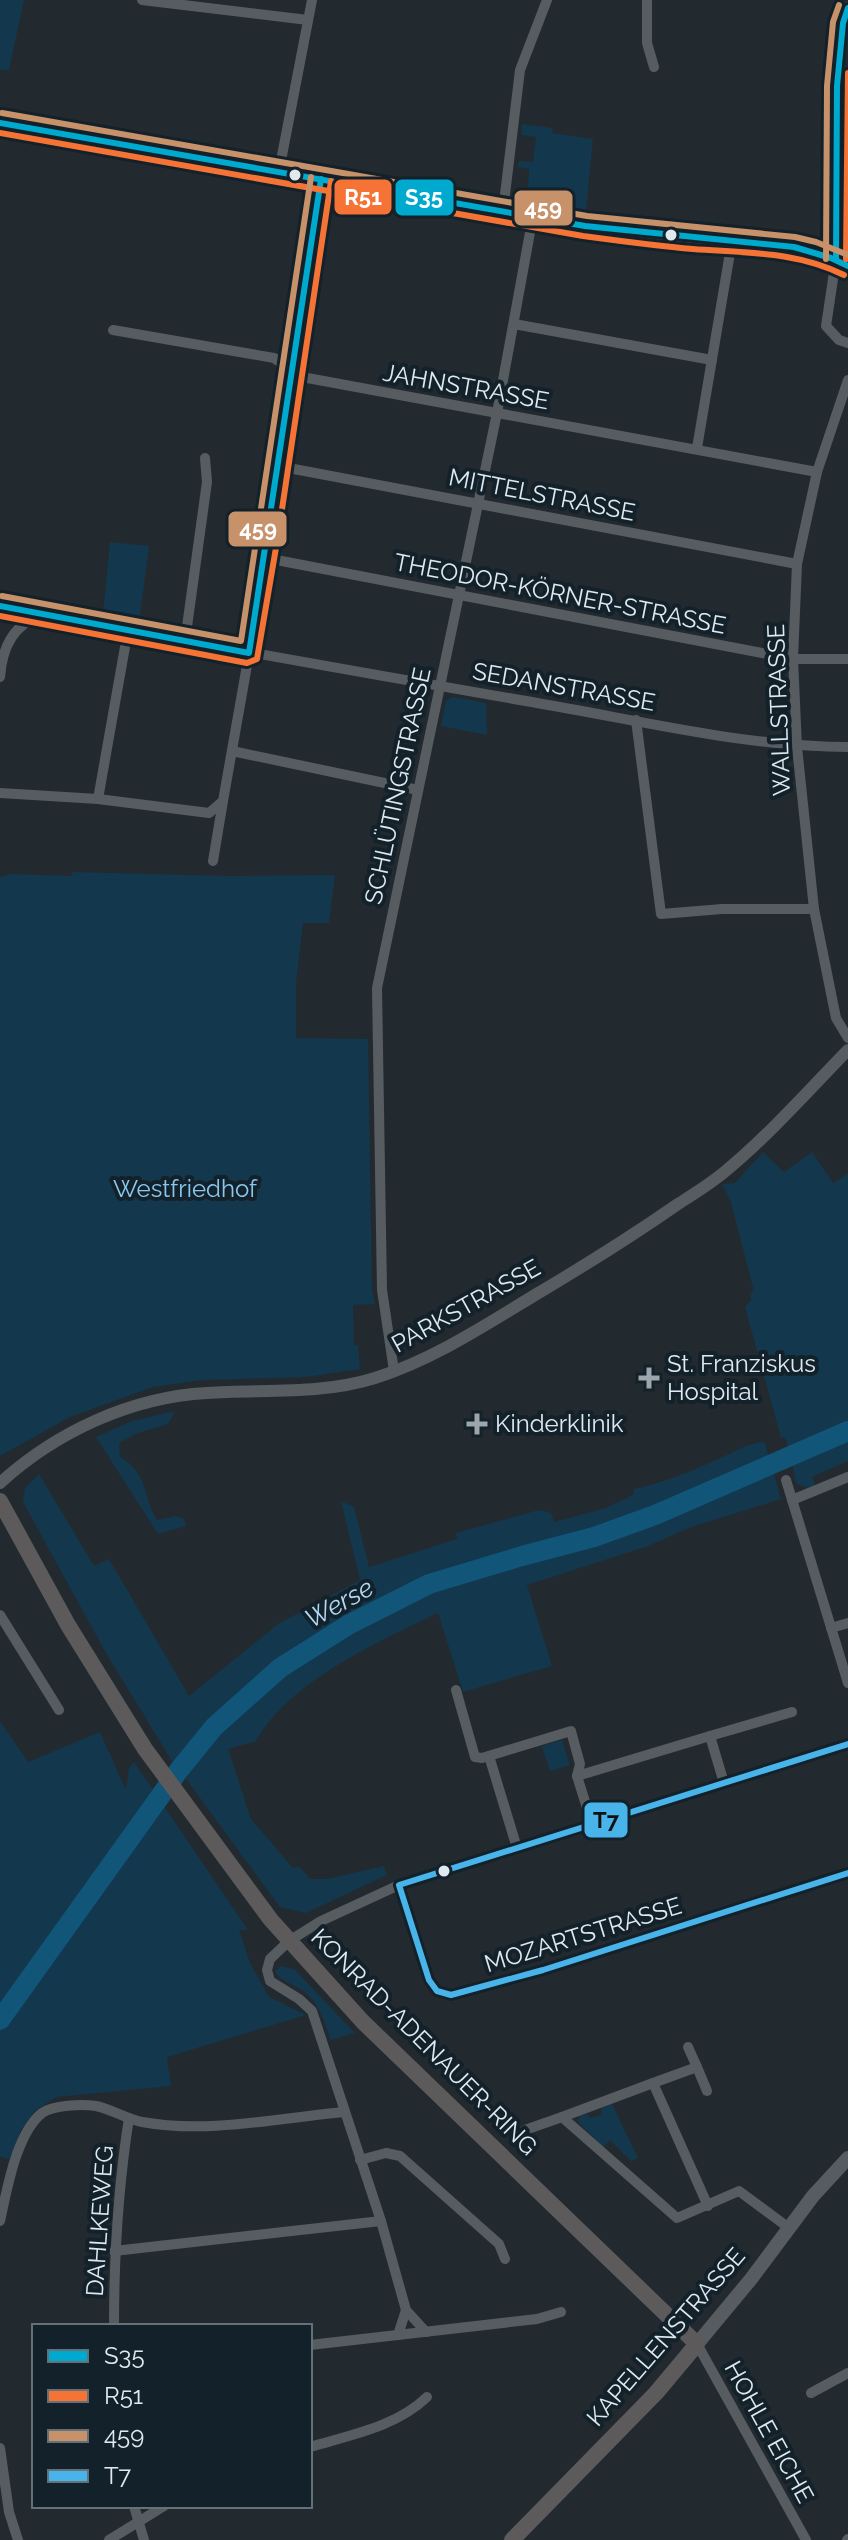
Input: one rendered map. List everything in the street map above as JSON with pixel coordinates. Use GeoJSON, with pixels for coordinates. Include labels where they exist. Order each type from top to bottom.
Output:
{"type":"FeatureCollection","features":[{"type":"Feature","properties":{"kind":"main road","name":"KONRAD-ADENAUER-RING"},"geometry":{"type":"LineString","coordinates":[[0,1501],[68,1625],[156,1766],[289,1941],[384,2043],[697,2344]]}},
{"type":"Feature","properties":{"kind":"main road","name":"KAPELLENSTRASSE"},"geometry":{"type":"LineString","coordinates":[[521,2535],[656,2393],[848,2158]]}},
{"type":"Feature","properties":{"kind":"street"},"geometry":{"type":"LineString","coordinates":[[142,0],[308,20]]}},
{"type":"Feature","properties":{"kind":"street"},"geometry":{"type":"LineString","coordinates":[[279,171],[312,0]]}},
{"type":"Feature","properties":{"kind":"street"},"geometry":{"type":"LineString","coordinates":[[503,211],[520,70],[547,0]]}},
{"type":"Feature","properties":{"kind":"street"},"geometry":{"type":"LineString","coordinates":[[647,0],[647,43],[654,67]]}},
{"type":"Feature","properties":{"kind":"street"},"geometry":{"type":"LineString","coordinates":[[848,8],[842,20],[843,90],[836,259],[826,326],[839,340],[848,343]]}},
{"type":"Feature","properties":{"kind":"street"},"geometry":{"type":"LineString","coordinates":[[0,123],[623,231],[810,251],[848,266]]}},
{"type":"Feature","properties":{"kind":"street"},"geometry":{"type":"LineString","coordinates":[[213,861],[266,558],[321,179]]}},
{"type":"Feature","properties":{"kind":"street","name":"SCHLÜTINGSTRASSE"},"geometry":{"type":"LineString","coordinates":[[394,1371],[382,1290],[377,988],[497,413],[533,216]]}},
{"type":"Feature","properties":{"kind":"street"},"geometry":{"type":"LineString","coordinates":[[697,448],[732,241]]}},
{"type":"Feature","properties":{"kind":"street"},"geometry":{"type":"LineString","coordinates":[[514,324],[712,360]]}},
{"type":"Feature","properties":{"kind":"street","name":"JAHNSTRASSE"},"geometry":{"type":"LineString","coordinates":[[113,330],[274,358],[302,377],[817,472]]}},
{"type":"Feature","properties":{"kind":"street","name":"WALLSTRASSE"},"geometry":{"type":"LineString","coordinates":[[848,380],[817,472],[797,564],[793,659],[797,747],[814,909],[836,1018],[848,1038]]}},
{"type":"Feature","properties":{"kind":"street"},"geometry":{"type":"LineString","coordinates":[[185,641],[207,482],[205,458]]}},
{"type":"Feature","properties":{"kind":"street","name":"MITTELSTRASSE"},"geometry":{"type":"LineString","coordinates":[[278,466],[797,564]]}},
{"type":"Feature","properties":{"kind":"street","name":"THEODOR-KÖRNER-STRASSE"},"geometry":{"type":"LineString","coordinates":[[266,558],[793,659],[848,659]]}},
{"type":"Feature","properties":{"kind":"street","name":"SEDANSTRASSE"},"geometry":{"type":"LineString","coordinates":[[0,606],[249,653],[797,747],[848,747]]}},
{"type":"Feature","properties":{"kind":"street"},"geometry":{"type":"LineString","coordinates":[[0,677],[4,650],[9,640],[27,622],[42,616]]}},
{"type":"Feature","properties":{"kind":"street"},"geometry":{"type":"LineString","coordinates":[[98,799],[128,630]]}},
{"type":"Feature","properties":{"kind":"street"},"geometry":{"type":"LineString","coordinates":[[636,720],[661,914],[722,909],[814,909]]}},
{"type":"Feature","properties":{"kind":"street"},"geometry":{"type":"LineString","coordinates":[[232,751],[418,790]]}},
{"type":"Feature","properties":{"kind":"street"},"geometry":{"type":"LineString","coordinates":[[0,793],[98,799],[209,813],[223,801]]}},
{"type":"Feature","properties":{"kind":"street","name":"PARKSTRASSE"},"geometry":{"type":"LineString","coordinates":[[0,1483],[74,1430],[133,1406],[205,1393],[322,1389],[361,1382],[435,1353],[636,1233],[708,1185],[750,1150],[848,1050]]}},
{"type":"Feature","properties":{"kind":"street"},"geometry":{"type":"LineString","coordinates":[[792,1500],[848,1477]]}},
{"type":"Feature","properties":{"kind":"street"},"geometry":{"type":"LineString","coordinates":[[786,1480],[848,1683]]}},
{"type":"Feature","properties":{"kind":"street"},"geometry":{"type":"LineString","coordinates":[[0,1615],[59,1710]]}},
{"type":"Feature","properties":{"kind":"street"},"geometry":{"type":"LineString","coordinates":[[831,1628],[848,1623]]}},
{"type":"Feature","properties":{"kind":"street"},"geometry":{"type":"LineString","coordinates":[[456,1690],[474,1754],[479,1759],[571,1731],[580,1764],[577,1776],[592,1824]]}},
{"type":"Feature","properties":{"kind":"street"},"geometry":{"type":"LineString","coordinates":[[577,1776],[792,1712]]}},
{"type":"Feature","properties":{"kind":"street"},"geometry":{"type":"LineString","coordinates":[[710,1736],[724,1783]]}},
{"type":"Feature","properties":{"kind":"street"},"geometry":{"type":"LineString","coordinates":[[426,2332],[406,2310],[381,2221],[312,2011],[299,1999],[274,1985],[268,1976],[270,1959],[289,1941],[321,1921],[399,1885],[848,1744]]}},
{"type":"Feature","properties":{"kind":"street"},"geometry":{"type":"LineString","coordinates":[[489,1756],[517,1848]]}},
{"type":"Feature","properties":{"kind":"street","name":"MOZARTSTRASSE"},"geometry":{"type":"LineString","coordinates":[[399,1885],[429,1980],[437,1991],[451,1995],[543,1970],[848,1873]]}},
{"type":"Feature","properties":{"kind":"street"},"geometry":{"type":"LineString","coordinates":[[688,2047],[707,2091]]}},
{"type":"Feature","properties":{"kind":"street"},"geometry":{"type":"LineString","coordinates":[[525,2130],[697,2067]]}},
{"type":"Feature","properties":{"kind":"street"},"geometry":{"type":"LineString","coordinates":[[653,2083],[708,2206]]}},
{"type":"Feature","properties":{"kind":"street"},"geometry":{"type":"LineString","coordinates":[[0,2221],[17,2158],[30,2126],[44,2111],[96,2106],[129,2118],[181,2127],[344,2112]]}},
{"type":"Feature","properties":{"kind":"street"},"geometry":{"type":"LineString","coordinates":[[562,2117],[677,2218],[739,2191],[789,2228]]}},
{"type":"Feature","properties":{"kind":"street","name":"DAHLKEWEG"},"geometry":{"type":"LineString","coordinates":[[114,2324],[118,2183],[129,2118]]}},
{"type":"Feature","properties":{"kind":"street"},"geometry":{"type":"LineString","coordinates":[[360,2160],[386,2153],[400,2156],[499,2244],[505,2259]]}},
{"type":"Feature","properties":{"kind":"street"},"geometry":{"type":"LineString","coordinates":[[114,2251],[381,2221]]}},
{"type":"Feature","properties":{"kind":"street"},"geometry":{"type":"LineString","coordinates":[[398,2335],[406,2310]]}},
{"type":"Feature","properties":{"kind":"street"},"geometry":{"type":"LineString","coordinates":[[312,2345],[537,2319],[561,2312]]}},
{"type":"Feature","properties":{"kind":"street","name":"HOHLE EICHE"},"geometry":{"type":"LineString","coordinates":[[697,2344],[806,2540]]}},
{"type":"Feature","properties":{"kind":"street"},"geometry":{"type":"LineString","coordinates":[[811,2393],[848,2373]]}},
{"type":"Feature","properties":{"kind":"street"},"geometry":{"type":"LineString","coordinates":[[312,2446],[376,2427],[412,2411],[427,2397]]}},
{"type":"Feature","properties":{"kind":"street"},"geometry":{"type":"LineString","coordinates":[[0,2448],[9,2512],[18,2540]]}},
{"type":"Feature","properties":{"kind":"street"},"geometry":{"type":"LineString","coordinates":[[134,2508],[144,2540]]}},
{"type":"Feature","properties":{"kind":"street"},"geometry":{"type":"LineString","coordinates":[[109,2540],[160,2508]]}},
{"type":"Feature","properties":{"kind":"green space"},"geometry":{"type":"Polygon","coordinates":[[[0,0],[24,0],[9,70],[0,70],[0,0]]]}},
{"type":"Feature","properties":{"kind":"green space"},"geometry":{"type":"Polygon","coordinates":[[[522,124],[553,128],[552,133],[593,139],[586,211],[527,200],[529,169],[518,167],[519,161],[533,162],[536,137],[521,135],[522,124]]]}},
{"type":"Feature","properties":{"kind":"green space"},"geometry":{"type":"Polygon","coordinates":[[[110,542],[149,546],[139,622],[103,614],[110,542]]]}},
{"type":"Feature","properties":{"kind":"green space"},"geometry":{"type":"Polygon","coordinates":[[[453,697],[486,703],[487,735],[441,726],[446,701],[453,697]]]}},
{"type":"Feature","properties":{"kind":"green space","name":"Westfriedhof"},"geometry":{"type":"Polygon","coordinates":[[[72,872],[335,875],[329,923],[303,923],[296,983],[296,1038],[368,1039],[372,1290],[375,1304],[353,1305],[354,1345],[358,1345],[360,1369],[306,1377],[202,1380],[153,1387],[70,1417],[0,1456],[0,877],[11,874],[72,876],[72,872]]]}},
{"type":"Feature","properties":{"kind":"green space"},"geometry":{"type":"Polygon","coordinates":[[[763,1152],[784,1172],[812,1152],[833,1183],[848,1174],[848,1425],[789,1450],[785,1437],[781,1438],[745,1307],[751,1300],[750,1293],[754,1291],[730,1199],[722,1184],[735,1183],[763,1152]]]}},
{"type":"Feature","properties":{"kind":"green space"},"geometry":{"type":"Polygon","coordinates":[[[175,1411],[168,1424],[138,1433],[119,1443],[120,1457],[140,1477],[157,1520],[176,1516],[184,1519],[186,1526],[158,1534],[96,1437],[132,1421],[175,1411]]]}},
{"type":"Feature","properties":{"kind":"green space"},"geometry":{"type":"Polygon","coordinates":[[[848,1437],[848,1461],[812,1477],[815,1485],[807,1488],[796,1483],[792,1462],[848,1437]]]}},
{"type":"Feature","properties":{"kind":"green space"},"geometry":{"type":"Polygon","coordinates":[[[760,1442],[765,1443],[769,1458],[662,1507],[596,1532],[448,1573],[401,1592],[349,1619],[299,1649],[253,1684],[195,1741],[175,1766],[106,1653],[23,1502],[25,1488],[39,1474],[94,1566],[109,1559],[189,1696],[278,1624],[360,1580],[341,1501],[354,1507],[369,1567],[457,1539],[456,1533],[539,1510],[551,1513],[554,1522],[606,1508],[633,1495],[634,1489],[680,1475],[760,1442]]]}},
{"type":"Feature","properties":{"kind":"green space"},"geometry":{"type":"Polygon","coordinates":[[[773,1471],[781,1499],[527,1585],[552,1666],[463,1692],[438,1613],[337,1665],[290,1700],[271,1719],[256,1741],[228,1749],[251,1819],[293,1868],[299,1866],[310,1879],[327,1879],[384,1866],[387,1875],[306,1913],[280,1907],[183,1775],[220,1727],[266,1685],[319,1647],[376,1613],[453,1581],[619,1532],[773,1471]]]}},
{"type":"Feature","properties":{"kind":"green space"},"geometry":{"type":"Polygon","coordinates":[[[0,1721],[28,1762],[100,1732],[126,1790],[129,1768],[134,1762],[248,1930],[239,1930],[250,1963],[269,1997],[306,2015],[167,2057],[171,2086],[56,2097],[35,2111],[21,2130],[10,2159],[0,2157],[0,1721]]]}},
{"type":"Feature","properties":{"kind":"green space"},"geometry":{"type":"Polygon","coordinates":[[[562,1740],[570,1765],[550,1771],[542,1746],[562,1740]]]}},
{"type":"Feature","properties":{"kind":"green space"},"geometry":{"type":"Polygon","coordinates":[[[281,1966],[294,1969],[355,2033],[331,2040],[312,1999],[275,1972],[281,1966]]]}},
{"type":"Feature","properties":{"kind":"green space"},"geometry":{"type":"Polygon","coordinates":[[[612,2104],[638,2158],[631,2161],[610,2140],[603,2147],[578,2122],[580,2115],[588,2114],[590,2118],[602,2115],[601,2108],[612,2104]]]}},
{"type":"Feature","properties":{"kind":"waterway","name":"Werse"},"geometry":{"type":"LineString","coordinates":[[0,2020],[179,1770],[214,1727],[280,1668],[348,1625],[429,1584],[594,1537],[655,1515],[848,1431]]}},
{"type":"Feature","properties":{"kind":"transit line","name":"459"},"geometry":{"type":"LineString","coordinates":[[826,259],[827,86],[833,22],[839,5]]}},
{"type":"Feature","properties":{"kind":"transit line","name":"S35"},"geometry":{"type":"LineString","coordinates":[[836,259],[837,86],[843,23],[848,8]]}},
{"type":"Feature","properties":{"kind":"transit line","name":"R51"},"geometry":{"type":"LineString","coordinates":[[846,259],[848,73]]}},
{"type":"Feature","properties":{"kind":"transit line","name":"459"},"geometry":{"type":"LineString","coordinates":[[2,113],[587,216],[795,237],[848,255]]}},
{"type":"Feature","properties":{"kind":"transit line","name":"S35"},"geometry":{"type":"LineString","coordinates":[[0,123],[585,226],[794,247],[848,266]]}},
{"type":"Feature","properties":{"kind":"transit line","name":"R51"},"geometry":{"type":"LineString","coordinates":[[0,133],[583,236],[789,257],[844,275]]}},
{"type":"Feature","properties":{"kind":"transit line","name":"459"},"geometry":{"type":"LineString","coordinates":[[2,596],[241,641],[311,177]]}},
{"type":"Feature","properties":{"kind":"transit line","name":"S35"},"geometry":{"type":"LineString","coordinates":[[0,606],[249,653],[321,179]]}},
{"type":"Feature","properties":{"kind":"transit line","name":"R51"},"geometry":{"type":"LineString","coordinates":[[0,616],[247,663],[257,659],[331,181]]}},
{"type":"Feature","properties":{"kind":"transit line","name":"T7"},"geometry":{"type":"LineString","coordinates":[[848,1744],[399,1885],[429,1980],[437,1991],[451,1995],[543,1970],[848,1873]]}},
{"type":"Feature","properties":{"kind":"place","name":"St. Franziskus Hospital"},"geometry":{"type":"Point","coordinates":[649,1378]}},
{"type":"Feature","properties":{"kind":"place","name":"Kinderklinik"},"geometry":{"type":"Point","coordinates":[477,1424]}}]}
